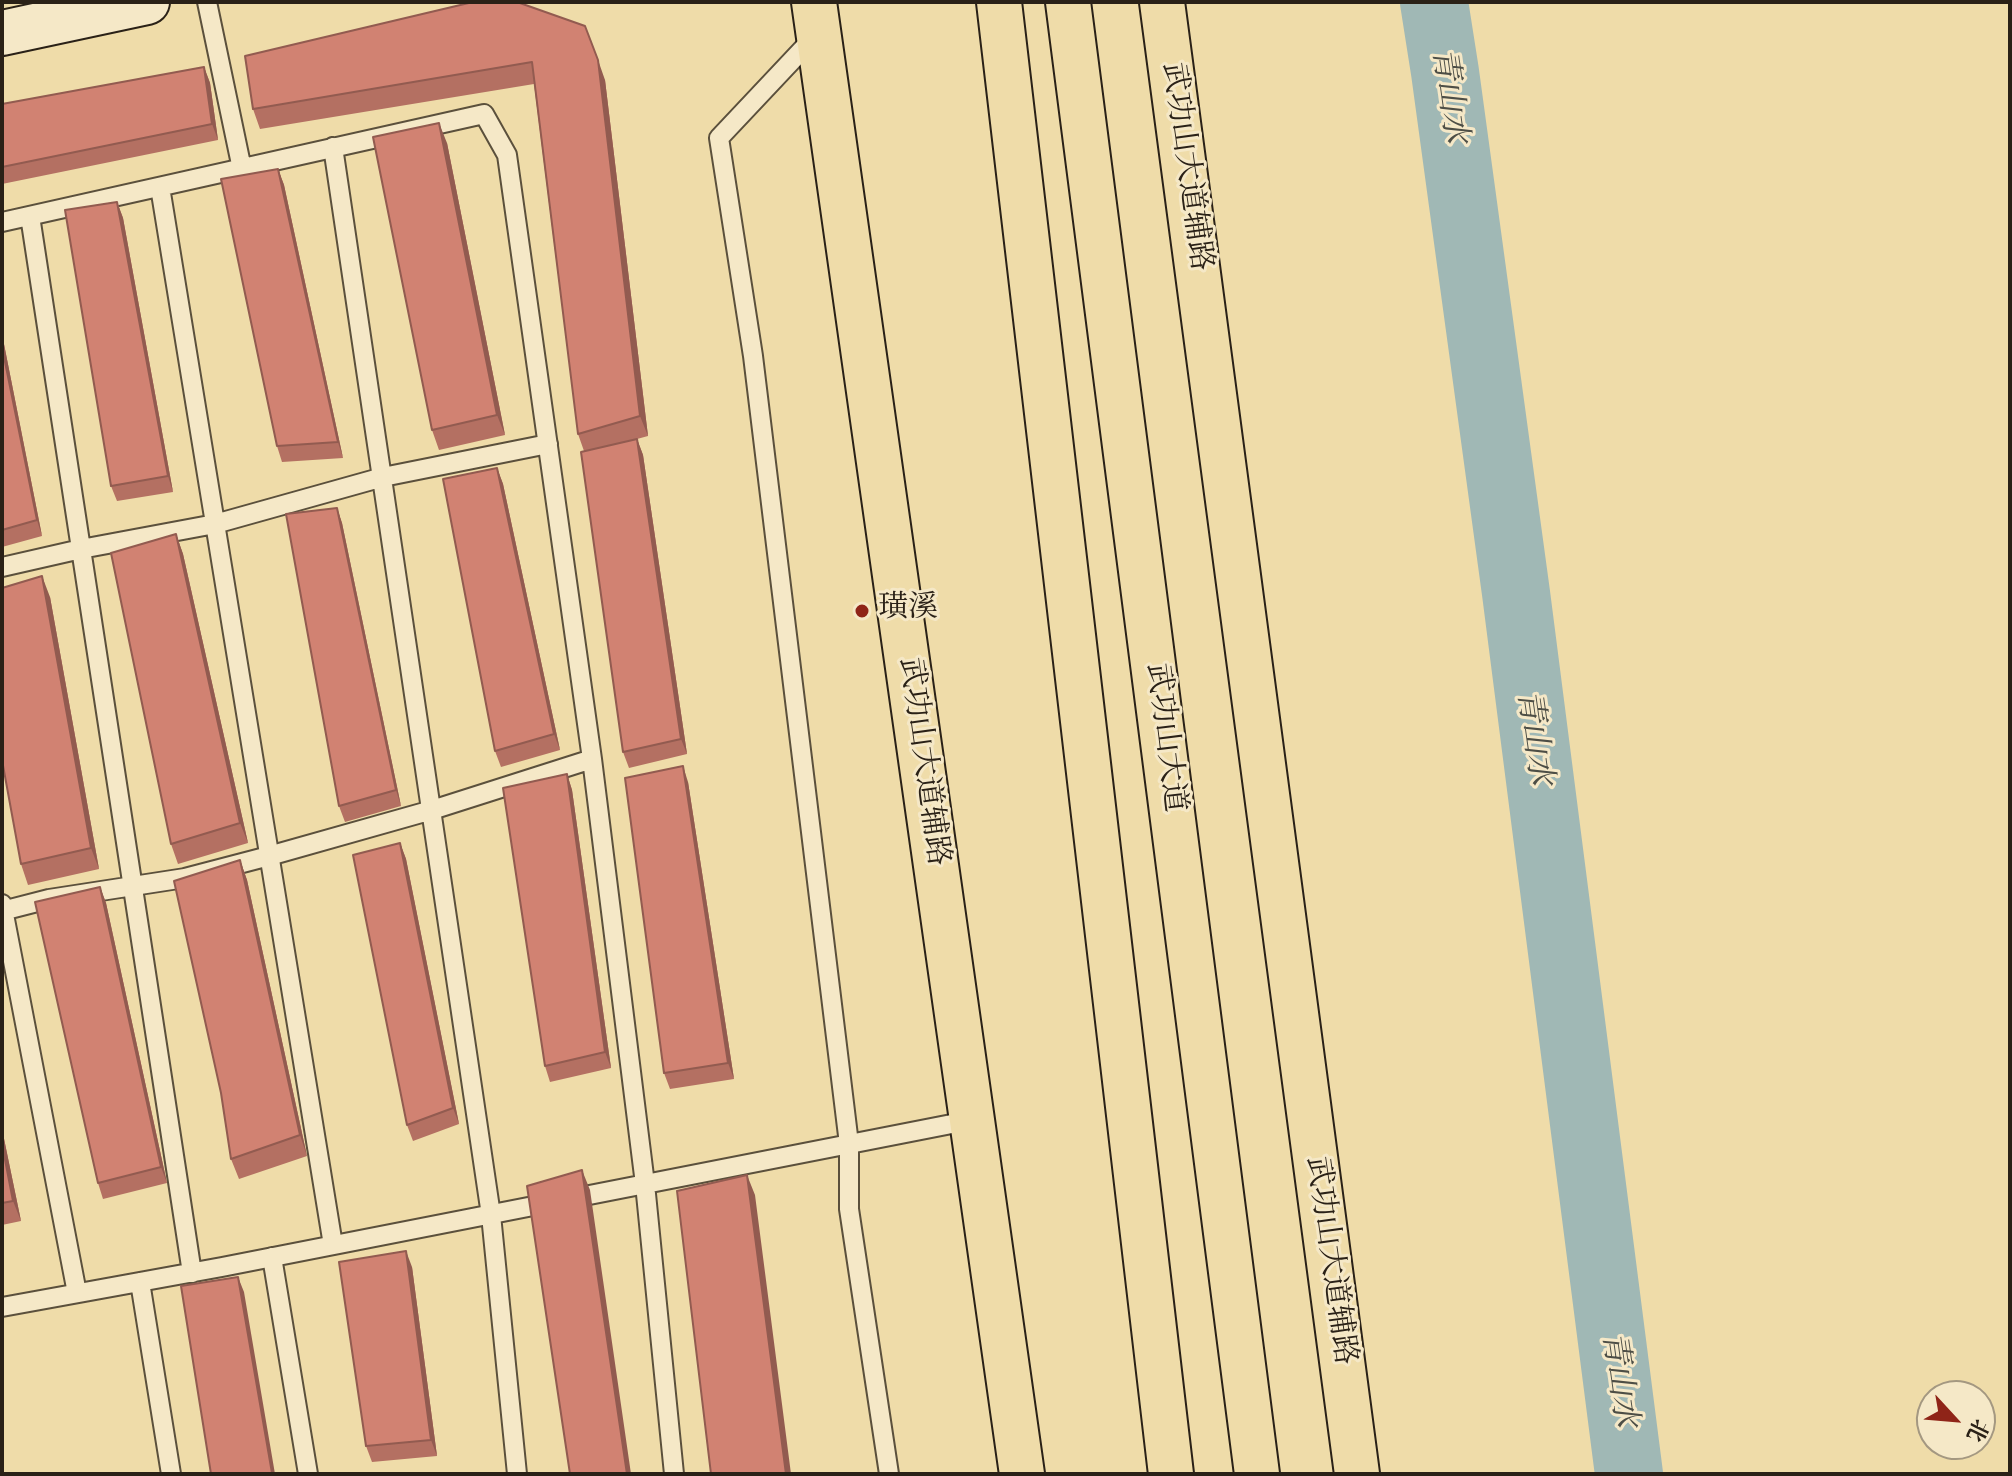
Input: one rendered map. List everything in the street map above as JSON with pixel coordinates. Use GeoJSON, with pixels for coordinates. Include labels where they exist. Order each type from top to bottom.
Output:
{"type":"FeatureCollection","features":[{"type":"Feature","properties":{"kind":"main road"},"geometry":{"type":"LineString","coordinates":[[2,33],[147,2]]}},
{"type":"Feature","properties":{"kind":"main road"},"geometry":{"type":"LineString","coordinates":[[999,2],[1171,1474]]}},
{"type":"Feature","properties":{"kind":"main road","name":"武功山大道"},"geometry":{"type":"LineString","coordinates":[[1068,2],[1257,1474]]}},
{"type":"Feature","properties":{"kind":"main road","name":"武功山大道辅路"},"geometry":{"type":"LineString","coordinates":[[1162,2],[1357,1474]]}},
{"type":"Feature","properties":{"kind":"main road","name":"武功山大道辅路"},"geometry":{"type":"LineString","coordinates":[[817,17],[1022,1474]]}},
{"type":"Feature","properties":{"kind":"lane"},"geometry":{"type":"LineString","coordinates":[[207,2],[242,169]]}},
{"type":"Feature","properties":{"kind":"lane"},"geometry":{"type":"LineString","coordinates":[[817,17],[719,138],[753,356],[849,1144],[849,1209],[889,1474]]}},
{"type":"Feature","properties":{"kind":"lane"},"geometry":{"type":"LineString","coordinates":[[2,222],[484,114],[507,155],[592,759],[645,1184],[674,1474]]}},
{"type":"Feature","properties":{"kind":"lane"},"geometry":{"type":"LineString","coordinates":[[333,147],[491,1215],[517,1474]]}},
{"type":"Feature","properties":{"kind":"lane"},"geometry":{"type":"LineString","coordinates":[[160,187],[333,1245]]}},
{"type":"Feature","properties":{"kind":"lane"},"geometry":{"type":"LineString","coordinates":[[30,216],[192,1273]]}},
{"type":"Feature","properties":{"kind":"lane"},"geometry":{"type":"LineString","coordinates":[[2,567],[215,524],[383,477],[548,444]]}},
{"type":"Feature","properties":{"kind":"lane"},"geometry":{"type":"LineString","coordinates":[[77,1293],[2,909],[185,878],[432,810],[592,759]]}},
{"type":"Feature","properties":{"kind":"lane"},"geometry":{"type":"LineString","coordinates":[[2,1307],[192,1273],[972,1120]]}},
{"type":"Feature","properties":{"kind":"lane"},"geometry":{"type":"LineString","coordinates":[[272,1257],[308,1474]]}},
{"type":"Feature","properties":{"kind":"lane"},"geometry":{"type":"LineString","coordinates":[[140,1282],[171,1474]]}},
{"type":"Feature","properties":{"kind":"building"},"geometry":{"type":"Polygon","coordinates":[[[473,2],[517,2],[585,26],[598,60],[640,416],[578,434],[532,62],[253,109],[245,56],[473,2]]]}},
{"type":"Feature","properties":{"kind":"building"},"geometry":{"type":"Polygon","coordinates":[[[204,67],[212,124],[2,167],[2,104],[204,67]]]}},
{"type":"Feature","properties":{"kind":"building"},"geometry":{"type":"Polygon","coordinates":[[[439,123],[497,415],[432,430],[373,137],[439,123]]]}},
{"type":"Feature","properties":{"kind":"building"},"geometry":{"type":"Polygon","coordinates":[[[278,169],[338,442],[277,446],[221,179],[278,169]]]}},
{"type":"Feature","properties":{"kind":"building"},"geometry":{"type":"Polygon","coordinates":[[[117,202],[168,476],[111,486],[65,210],[117,202]]]}},
{"type":"Feature","properties":{"kind":"building"},"geometry":{"type":"Polygon","coordinates":[[[2,347],[37,520],[2,530],[2,347]]]}},
{"type":"Feature","properties":{"kind":"building"},"geometry":{"type":"Polygon","coordinates":[[[637,439],[681,739],[623,752],[581,452],[637,439]]]}},
{"type":"Feature","properties":{"kind":"building"},"geometry":{"type":"Polygon","coordinates":[[[497,468],[554,734],[495,751],[443,479],[497,468]]]}},
{"type":"Feature","properties":{"kind":"building"},"geometry":{"type":"Polygon","coordinates":[[[337,508],[396,790],[339,806],[286,514],[337,508]]]}},
{"type":"Feature","properties":{"kind":"building"},"geometry":{"type":"Polygon","coordinates":[[[176,534],[240,823],[171,844],[111,553],[176,534]]]}},
{"type":"Feature","properties":{"kind":"building"},"geometry":{"type":"Polygon","coordinates":[[[42,576],[91,848],[21,864],[2,760],[2,588],[42,576]]]}},
{"type":"Feature","properties":{"kind":"building"},"geometry":{"type":"Polygon","coordinates":[[[683,766],[728,1063],[664,1073],[625,778],[683,766]]]}},
{"type":"Feature","properties":{"kind":"building"},"geometry":{"type":"Polygon","coordinates":[[[567,774],[605,1052],[545,1066],[503,788],[567,774]]]}},
{"type":"Feature","properties":{"kind":"building"},"geometry":{"type":"Polygon","coordinates":[[[400,843],[453,1108],[407,1125],[353,855],[400,843]]]}},
{"type":"Feature","properties":{"kind":"building"},"geometry":{"type":"Polygon","coordinates":[[[240,860],[300,1135],[231,1159],[221,1093],[174,881],[240,860]]]}},
{"type":"Feature","properties":{"kind":"building"},"geometry":{"type":"Polygon","coordinates":[[[100,887],[161,1167],[98,1183],[35,902],[100,887]]]}},
{"type":"Feature","properties":{"kind":"building"},"geometry":{"type":"Polygon","coordinates":[[[2,1144],[13,1201],[2,1203],[2,1144]]]}},
{"type":"Feature","properties":{"kind":"building"},"geometry":{"type":"Polygon","coordinates":[[[582,1170],[627,1474],[570,1474],[527,1186],[582,1170]]]}},
{"type":"Feature","properties":{"kind":"building"},"geometry":{"type":"Polygon","coordinates":[[[747,1175],[786,1474],[711,1474],[677,1191],[747,1175]]]}},
{"type":"Feature","properties":{"kind":"building"},"geometry":{"type":"Polygon","coordinates":[[[406,1251],[431,1440],[366,1446],[339,1262],[406,1251]]]}},
{"type":"Feature","properties":{"kind":"building"},"geometry":{"type":"Polygon","coordinates":[[[238,1277],[272,1473],[211,1474],[181,1286],[238,1277]]]}},
{"type":"Feature","properties":{"kind":"waterway","name":"青山水"},"geometry":{"type":"LineString","coordinates":[[1434,2],[1516,593],[1629,1474]]}},
{"type":"Feature","properties":{"kind":"place","name":"璜溪"},"geometry":{"type":"Point","coordinates":[862,611]}}]}
